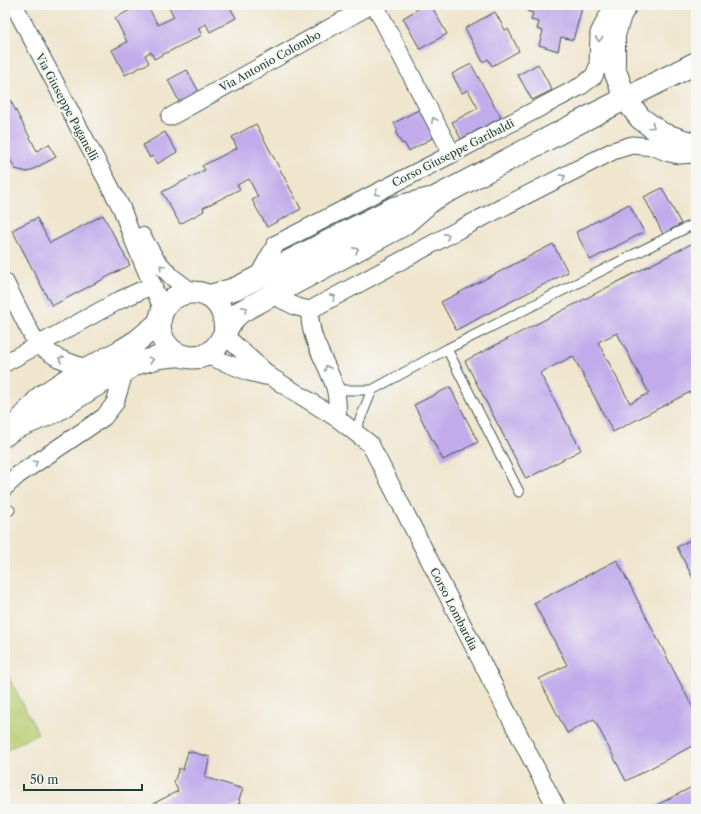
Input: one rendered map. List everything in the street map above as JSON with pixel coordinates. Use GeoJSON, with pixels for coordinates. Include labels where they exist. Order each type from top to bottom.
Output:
{"type":"FeatureCollection","features":[{"type":"Feature","properties":{"kind":"street","name":"Via Giuseppe Paganelli"},"geometry":{"type":"LineString","coordinates":[[14,5],[122,209],[132,237],[153,285],[161,316]]}},
{"type":"Feature","properties":{"kind":"street","name":"Via Antonio Colombo"},"geometry":{"type":"LineString","coordinates":[[170,117],[370,5]]}},
{"type":"Feature","properties":{"kind":"street"},"geometry":{"type":"LineString","coordinates":[[376,5],[452,154]]}},
{"type":"Feature","properties":{"kind":"street","name":"Corso Giuseppe Garibaldi"},"geometry":{"type":"LineString","coordinates":[[257,278],[276,244],[581,86],[594,76],[598,66],[599,33],[615,5]]}},
{"type":"Feature","properties":{"kind":"street"},"geometry":{"type":"LineString","coordinates":[[626,5],[620,15],[614,35],[614,68],[625,98],[640,118],[662,134],[696,145]]}},
{"type":"Feature","properties":{"kind":"street"},"geometry":{"type":"LineString","coordinates":[[161,316],[160,331],[165,342],[173,351],[180,355],[189,357],[206,355],[214,350],[220,343],[224,333],[236,315],[402,225],[433,199],[625,98],[696,63]]}},
{"type":"Feature","properties":{"kind":"street"},"geometry":{"type":"LineString","coordinates":[[272,295],[297,308],[310,310],[460,229],[614,151],[632,145],[654,147],[679,155],[696,154]]}},
{"type":"Feature","properties":{"kind":"street"},"geometry":{"type":"LineString","coordinates":[[9,432],[41,397],[67,380],[124,349],[161,316],[170,300],[180,294],[200,294],[231,290],[394,208],[433,199]]}},
{"type":"Feature","properties":{"kind":"street","name":"Via Giuseppe Paganelli"},"geometry":{"type":"LineString","coordinates":[[122,209],[140,232],[156,260],[172,277],[200,294]]}},
{"type":"Feature","properties":{"kind":"street"},"geometry":{"type":"LineString","coordinates":[[5,282],[37,345],[58,358],[87,369]]}},
{"type":"Feature","properties":{"kind":"street"},"geometry":{"type":"LineString","coordinates":[[5,363],[120,300],[153,285]]}},
{"type":"Feature","properties":{"kind":"street"},"geometry":{"type":"LineString","coordinates":[[200,294],[217,302],[225,321],[224,333]]}},
{"type":"Feature","properties":{"kind":"street"},"geometry":{"type":"LineString","coordinates":[[310,310],[311,333],[330,373],[336,390],[338,419]]}},
{"type":"Feature","properties":{"kind":"street","name":"Corso Lombardia"},"geometry":{"type":"LineString","coordinates":[[224,333],[271,377],[338,419],[370,444],[557,809]]}},
{"type":"Feature","properties":{"kind":"street"},"geometry":{"type":"LineString","coordinates":[[9,432],[54,412],[93,387],[125,370],[160,357],[180,355]]}},
{"type":"Feature","properties":{"kind":"street","name":"Corso Lombardia"},"geometry":{"type":"LineString","coordinates":[[206,355],[249,372],[271,377]]}},
{"type":"Feature","properties":{"kind":"street"},"geometry":{"type":"LineString","coordinates":[[5,487],[18,475],[104,417],[114,403],[125,370]]}},
{"type":"Feature","properties":{"kind":"lane"},"geometry":{"type":"LineString","coordinates":[[336,390],[372,390],[447,349],[692,225]]}},
{"type":"Feature","properties":{"kind":"lane"},"geometry":{"type":"LineString","coordinates":[[447,349],[519,492]]}},
{"type":"Feature","properties":{"kind":"lane"},"geometry":{"type":"LineString","coordinates":[[355,432],[372,390]]}},
{"type":"Feature","properties":{"kind":"green space"},"geometry":{"type":"Polygon","coordinates":[[[5,670],[38,733],[5,751],[5,670]]]}},
{"type":"Feature","properties":{"kind":"building"},"geometry":{"type":"Polygon","coordinates":[[[140,5],[147,5],[158,25],[174,17],[168,5],[229,5],[236,18],[210,32],[206,24],[198,28],[202,35],[154,59],[151,52],[145,55],[149,63],[125,75],[112,50],[127,42],[115,18],[140,5]]]}},
{"type":"Feature","properties":{"kind":"building"},"geometry":{"type":"Polygon","coordinates":[[[425,5],[431,5],[447,34],[420,49],[403,18],[425,5]]]}},
{"type":"Feature","properties":{"kind":"building"},"geometry":{"type":"Polygon","coordinates":[[[528,5],[583,5],[573,40],[561,37],[558,51],[539,45],[543,31],[537,29],[539,22],[531,20],[533,13],[527,11],[528,5]]]}},
{"type":"Feature","properties":{"kind":"building"},"geometry":{"type":"Polygon","coordinates":[[[495,12],[505,30],[508,29],[519,51],[492,66],[488,59],[483,62],[465,28],[495,12]]]}},
{"type":"Feature","properties":{"kind":"building"},"geometry":{"type":"Polygon","coordinates":[[[471,64],[501,118],[461,139],[452,122],[478,108],[468,90],[462,93],[452,74],[471,64]]]}},
{"type":"Feature","properties":{"kind":"building"},"geometry":{"type":"Polygon","coordinates":[[[538,64],[552,90],[532,100],[518,75],[538,64]]]}},
{"type":"Feature","properties":{"kind":"building"},"geometry":{"type":"Polygon","coordinates":[[[187,70],[200,94],[181,105],[168,80],[187,70]]]}},
{"type":"Feature","properties":{"kind":"building"},"geometry":{"type":"Polygon","coordinates":[[[5,90],[37,151],[49,144],[56,157],[28,172],[15,169],[5,149],[5,90]]]}},
{"type":"Feature","properties":{"kind":"building"},"geometry":{"type":"Polygon","coordinates":[[[422,108],[436,136],[409,151],[404,143],[402,144],[396,133],[398,131],[394,123],[422,108]]]}},
{"type":"Feature","properties":{"kind":"building"},"geometry":{"type":"Polygon","coordinates":[[[256,124],[301,209],[267,227],[252,200],[258,197],[249,179],[237,185],[240,189],[203,208],[204,211],[180,224],[162,192],[205,170],[202,166],[237,148],[232,137],[256,124]]]}},
{"type":"Feature","properties":{"kind":"building"},"geometry":{"type":"Polygon","coordinates":[[[165,132],[177,152],[157,164],[152,156],[150,158],[143,145],[165,132]]]}},
{"type":"Feature","properties":{"kind":"building"},"geometry":{"type":"Polygon","coordinates":[[[662,188],[681,224],[663,234],[644,197],[662,188]]]}},
{"type":"Feature","properties":{"kind":"building"},"geometry":{"type":"Polygon","coordinates":[[[629,204],[644,232],[590,260],[576,232],[629,204]]]}},
{"type":"Feature","properties":{"kind":"building"},"geometry":{"type":"Polygon","coordinates":[[[103,215],[130,265],[52,306],[12,230],[37,218],[50,243],[103,215]]]}},
{"type":"Feature","properties":{"kind":"building"},"geometry":{"type":"Polygon","coordinates":[[[553,244],[568,272],[456,330],[441,302],[553,244]]]}},
{"type":"Feature","properties":{"kind":"building"},"geometry":{"type":"Polygon","coordinates":[[[691,244],[696,253],[696,389],[613,432],[573,356],[540,373],[581,450],[526,479],[465,361],[691,244]],[[617,333],[598,342],[630,403],[649,393],[617,333]]]}},
{"type":"Feature","properties":{"kind":"building"},"geometry":{"type":"Polygon","coordinates":[[[450,387],[478,442],[443,460],[414,405],[450,387]]]}},
{"type":"Feature","properties":{"kind":"building"},"geometry":{"type":"Polygon","coordinates":[[[696,537],[696,584],[677,547],[696,537]]]}},
{"type":"Feature","properties":{"kind":"building"},"geometry":{"type":"Polygon","coordinates":[[[617,560],[696,714],[696,744],[626,781],[594,719],[567,733],[539,679],[567,665],[534,603],[617,560]]]}},
{"type":"Feature","properties":{"kind":"building"},"geometry":{"type":"Polygon","coordinates":[[[188,751],[210,757],[205,777],[243,789],[239,799],[240,803],[231,809],[143,809],[178,791],[174,782],[179,768],[183,770],[188,751]]]}},
{"type":"Feature","properties":{"kind":"building"},"geometry":{"type":"Polygon","coordinates":[[[696,785],[696,809],[649,809],[696,785]]]}}]}
